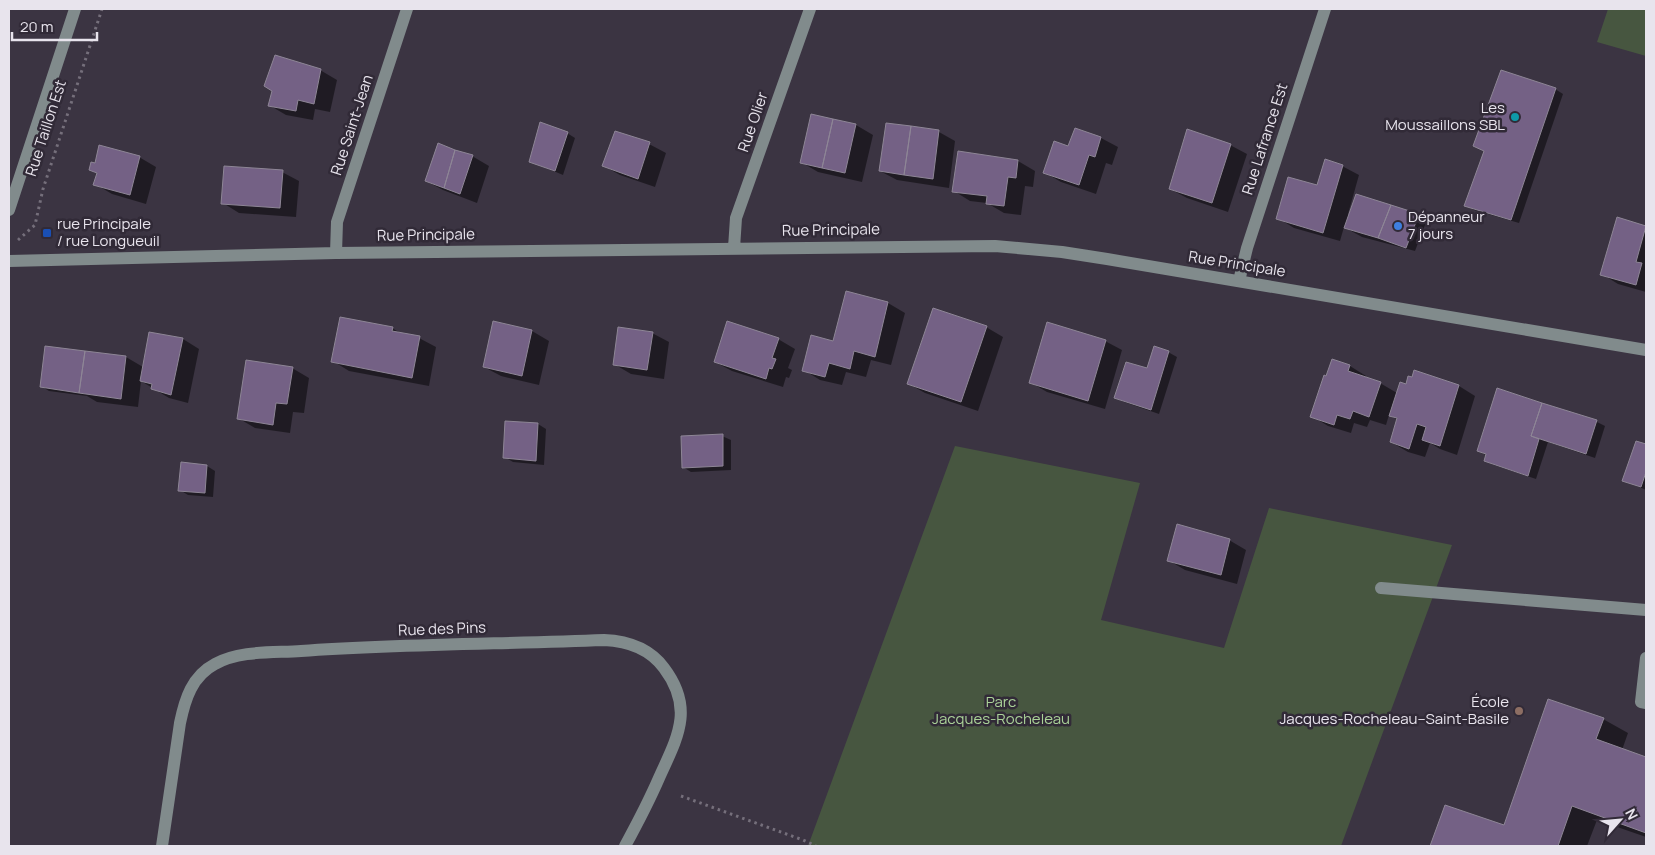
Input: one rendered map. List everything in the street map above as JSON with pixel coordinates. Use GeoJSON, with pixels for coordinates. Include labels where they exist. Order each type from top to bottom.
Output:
{"type":"FeatureCollection","features":[{"type":"Feature","properties":{"kind":"street","name":"Rue Taillon Est"},"geometry":{"type":"LineString","coordinates":[[9,210],[75,9]]}},
{"type":"Feature","properties":{"kind":"street","name":"Rue Saint-Jean"},"geometry":{"type":"LineString","coordinates":[[336,253],[336,222],[407,9]]}},
{"type":"Feature","properties":{"kind":"street","name":"Rue Olier"},"geometry":{"type":"LineString","coordinates":[[734,248],[736,218],[810,9]]}},
{"type":"Feature","properties":{"kind":"street","name":"Rue Lafrance Est"},"geometry":{"type":"LineString","coordinates":[[1239,281],[1247,248],[1325,9]]}},
{"type":"Feature","properties":{"kind":"street","name":"Rue Principale"},"geometry":{"type":"LineString","coordinates":[[9,261],[336,253],[995,246],[1062,252],[1646,350]]}},
{"type":"Feature","properties":{"kind":"street"},"geometry":{"type":"LineString","coordinates":[[1382,588],[1646,610]]}},
{"type":"Feature","properties":{"kind":"street","name":"Rue des Pins"},"geometry":{"type":"LineString","coordinates":[[162,846],[184,705],[198,677],[219,662],[234,656],[328,649],[604,640],[636,646],[654,657],[674,683],[680,703],[680,725],[674,746],[625,846]]}},
{"type":"Feature","properties":{"kind":"street"},"geometry":{"type":"LineString","coordinates":[[1646,658],[1641,702],[1646,704]]}},
{"type":"Feature","properties":{"kind":"path","name":"Rue Taillon Est"},"geometry":{"type":"LineString","coordinates":[[15,243],[35,225],[43,188],[102,9]]}},
{"type":"Feature","properties":{"kind":"path"},"geometry":{"type":"LineString","coordinates":[[681,796],[816,846]]}},
{"type":"Feature","properties":{"kind":"green space"},"geometry":{"type":"Polygon","coordinates":[[[1608,9],[1646,9],[1646,56],[1597,42],[1608,9]]]}},
{"type":"Feature","properties":{"kind":"green space","name":"Parc Jacques-Rocheleau"},"geometry":{"type":"Polygon","coordinates":[[[955,446],[1140,483],[1101,620],[1224,648],[1269,508],[1452,545],[1341,846],[808,846],[955,446]]]}},
{"type":"Feature","properties":{"kind":"building"},"geometry":{"type":"Polygon","coordinates":[[[275,55],[321,69],[314,104],[298,100],[296,111],[268,106],[272,91],[264,86],[275,55]]]}},
{"type":"Feature","properties":{"kind":"building","name":"Les Moussaillons SBL"},"geometry":{"type":"Polygon","coordinates":[[[1501,70],[1556,88],[1511,220],[1464,206],[1484,151],[1473,146],[1501,70]]]}},
{"type":"Feature","properties":{"kind":"building"},"geometry":{"type":"Polygon","coordinates":[[[811,114],[833,119],[822,168],[800,163],[811,114]]]}},
{"type":"Feature","properties":{"kind":"building"},"geometry":{"type":"Polygon","coordinates":[[[833,119],[856,124],[845,173],[822,168],[833,119]]]}},
{"type":"Feature","properties":{"kind":"building"},"geometry":{"type":"Polygon","coordinates":[[[540,122],[568,132],[555,171],[529,162],[540,122]]]}},
{"type":"Feature","properties":{"kind":"building"},"geometry":{"type":"Polygon","coordinates":[[[886,123],[911,126],[904,175],[879,171],[886,123]]]}},
{"type":"Feature","properties":{"kind":"building"},"geometry":{"type":"Polygon","coordinates":[[[911,126],[939,130],[933,179],[904,175],[911,126]]]}},
{"type":"Feature","properties":{"kind":"building"},"geometry":{"type":"Polygon","coordinates":[[[1075,128],[1101,137],[1095,157],[1089,155],[1079,185],[1043,173],[1054,141],[1068,146],[1075,128]]]}},
{"type":"Feature","properties":{"kind":"building"},"geometry":{"type":"Polygon","coordinates":[[[1187,129],[1231,144],[1212,203],[1169,189],[1187,129]]]}},
{"type":"Feature","properties":{"kind":"building"},"geometry":{"type":"Polygon","coordinates":[[[615,131],[650,142],[638,179],[602,166],[615,131]]]}},
{"type":"Feature","properties":{"kind":"building"},"geometry":{"type":"Polygon","coordinates":[[[438,143],[455,150],[444,188],[425,181],[438,143]]]}},
{"type":"Feature","properties":{"kind":"building"},"geometry":{"type":"Polygon","coordinates":[[[99,145],[140,156],[130,195],[93,185],[97,173],[89,170],[91,162],[95,163],[99,145]]]}},
{"type":"Feature","properties":{"kind":"building"},"geometry":{"type":"Polygon","coordinates":[[[455,150],[473,155],[460,194],[444,188],[455,150]]]}},
{"type":"Feature","properties":{"kind":"building"},"geometry":{"type":"Polygon","coordinates":[[[958,151],[1018,160],[1016,178],[1008,177],[1004,206],[986,204],[987,196],[952,192],[958,151]]]}},
{"type":"Feature","properties":{"kind":"building"},"geometry":{"type":"Polygon","coordinates":[[[1325,159],[1343,165],[1323,233],[1276,219],[1288,177],[1317,185],[1325,159]]]}},
{"type":"Feature","properties":{"kind":"building"},"geometry":{"type":"Polygon","coordinates":[[[224,166],[283,170],[280,208],[221,204],[224,166]]]}},
{"type":"Feature","properties":{"kind":"building"},"geometry":{"type":"Polygon","coordinates":[[[1356,194],[1391,205],[1378,238],[1344,228],[1356,194]]]}},
{"type":"Feature","properties":{"kind":"building","name":"Dépanneur 7 jours"},"geometry":{"type":"Polygon","coordinates":[[[1391,205],[1419,214],[1406,248],[1378,238],[1391,205]]]}},
{"type":"Feature","properties":{"kind":"building"},"geometry":{"type":"Polygon","coordinates":[[[1617,217],[1646,226],[1636,262],[1642,263],[1636,285],[1600,275],[1617,217]]]}},
{"type":"Feature","properties":{"kind":"building"},"geometry":{"type":"Polygon","coordinates":[[[846,291],[888,302],[875,357],[854,351],[850,369],[829,363],[825,377],[802,371],[811,335],[833,341],[846,291]]]}},
{"type":"Feature","properties":{"kind":"building"},"geometry":{"type":"Polygon","coordinates":[[[933,308],[987,326],[961,402],[907,384],[933,308]]]}},
{"type":"Feature","properties":{"kind":"building"},"geometry":{"type":"Polygon","coordinates":[[[340,317],[393,327],[392,331],[420,336],[412,378],[331,362],[340,317]]]}},
{"type":"Feature","properties":{"kind":"building"},"geometry":{"type":"Polygon","coordinates":[[[493,321],[532,330],[522,376],[483,367],[493,321]]]}},
{"type":"Feature","properties":{"kind":"building"},"geometry":{"type":"Polygon","coordinates":[[[727,321],[779,338],[772,358],[776,359],[772,369],[769,368],[766,379],[714,362],[727,321]]]}},
{"type":"Feature","properties":{"kind":"building"},"geometry":{"type":"Polygon","coordinates":[[[1047,322],[1106,340],[1088,401],[1029,383],[1047,322]]]}},
{"type":"Feature","properties":{"kind":"building"},"geometry":{"type":"Polygon","coordinates":[[[618,327],[653,332],[647,370],[613,365],[618,327]]]}},
{"type":"Feature","properties":{"kind":"building"},"geometry":{"type":"Polygon","coordinates":[[[149,332],[183,338],[171,395],[151,389],[152,384],[140,381],[149,332]]]}},
{"type":"Feature","properties":{"kind":"building"},"geometry":{"type":"Polygon","coordinates":[[[45,346],[85,351],[79,393],[40,387],[45,346]]]}},
{"type":"Feature","properties":{"kind":"building"},"geometry":{"type":"Polygon","coordinates":[[[1154,346],[1169,351],[1151,410],[1114,398],[1126,362],[1147,368],[1154,346]]]}},
{"type":"Feature","properties":{"kind":"building"},"geometry":{"type":"Polygon","coordinates":[[[85,351],[126,356],[121,399],[79,393],[85,351]]]}},
{"type":"Feature","properties":{"kind":"building"},"geometry":{"type":"Polygon","coordinates":[[[1332,359],[1350,365],[1348,371],[1381,382],[1369,417],[1353,411],[1350,419],[1337,415],[1334,425],[1310,417],[1324,375],[1326,376],[1332,359]]]}},
{"type":"Feature","properties":{"kind":"building"},"geometry":{"type":"Polygon","coordinates":[[[246,360],[293,367],[287,404],[276,403],[273,425],[237,419],[246,360]]]}},
{"type":"Feature","properties":{"kind":"building"},"geometry":{"type":"Polygon","coordinates":[[[1414,370],[1459,385],[1440,446],[1422,440],[1426,427],[1417,424],[1409,449],[1390,442],[1397,418],[1389,416],[1400,382],[1406,384],[1408,376],[1412,377],[1414,370]]]}},
{"type":"Feature","properties":{"kind":"building"},"geometry":{"type":"Polygon","coordinates":[[[1497,388],[1542,403],[1531,436],[1539,439],[1528,476],[1484,461],[1486,454],[1477,451],[1497,388]]]}},
{"type":"Feature","properties":{"kind":"building"},"geometry":{"type":"Polygon","coordinates":[[[1542,403],[1597,420],[1586,454],[1531,436],[1542,403]]]}},
{"type":"Feature","properties":{"kind":"building"},"geometry":{"type":"Polygon","coordinates":[[[505,421],[538,423],[536,461],[503,458],[505,421]]]}},
{"type":"Feature","properties":{"kind":"building"},"geometry":{"type":"Polygon","coordinates":[[[723,434],[723,466],[682,468],[681,436],[723,434]]]}},
{"type":"Feature","properties":{"kind":"building"},"geometry":{"type":"Polygon","coordinates":[[[1636,441],[1646,444],[1646,472],[1641,487],[1622,481],[1636,441]]]}},
{"type":"Feature","properties":{"kind":"building"},"geometry":{"type":"Polygon","coordinates":[[[181,462],[207,465],[205,493],[178,491],[181,462]]]}},
{"type":"Feature","properties":{"kind":"building"},"geometry":{"type":"Polygon","coordinates":[[[1177,524],[1230,539],[1221,575],[1167,561],[1177,524]]]}},
{"type":"Feature","properties":{"kind":"building"},"geometry":{"type":"Polygon","coordinates":[[[1548,699],[1604,718],[1596,739],[1646,757],[1646,833],[1572,806],[1558,846],[1430,846],[1445,805],[1504,825],[1548,699]]]}},
{"type":"Feature","properties":{"kind":"place","name":"Les Moussaillons SBL"},"geometry":{"type":"Point","coordinates":[1515,117]}},
{"type":"Feature","properties":{"kind":"place","name":"Dépanneur 7 jours"},"geometry":{"type":"Point","coordinates":[1398,226]}},
{"type":"Feature","properties":{"kind":"place","name":"rue Principale / rue Longueuil"},"geometry":{"type":"Point","coordinates":[47,233]}},
{"type":"Feature","properties":{"kind":"place","name":"École Jacques-Rocheleau–Saint-Basile"},"geometry":{"type":"Point","coordinates":[1519,711]}}]}
